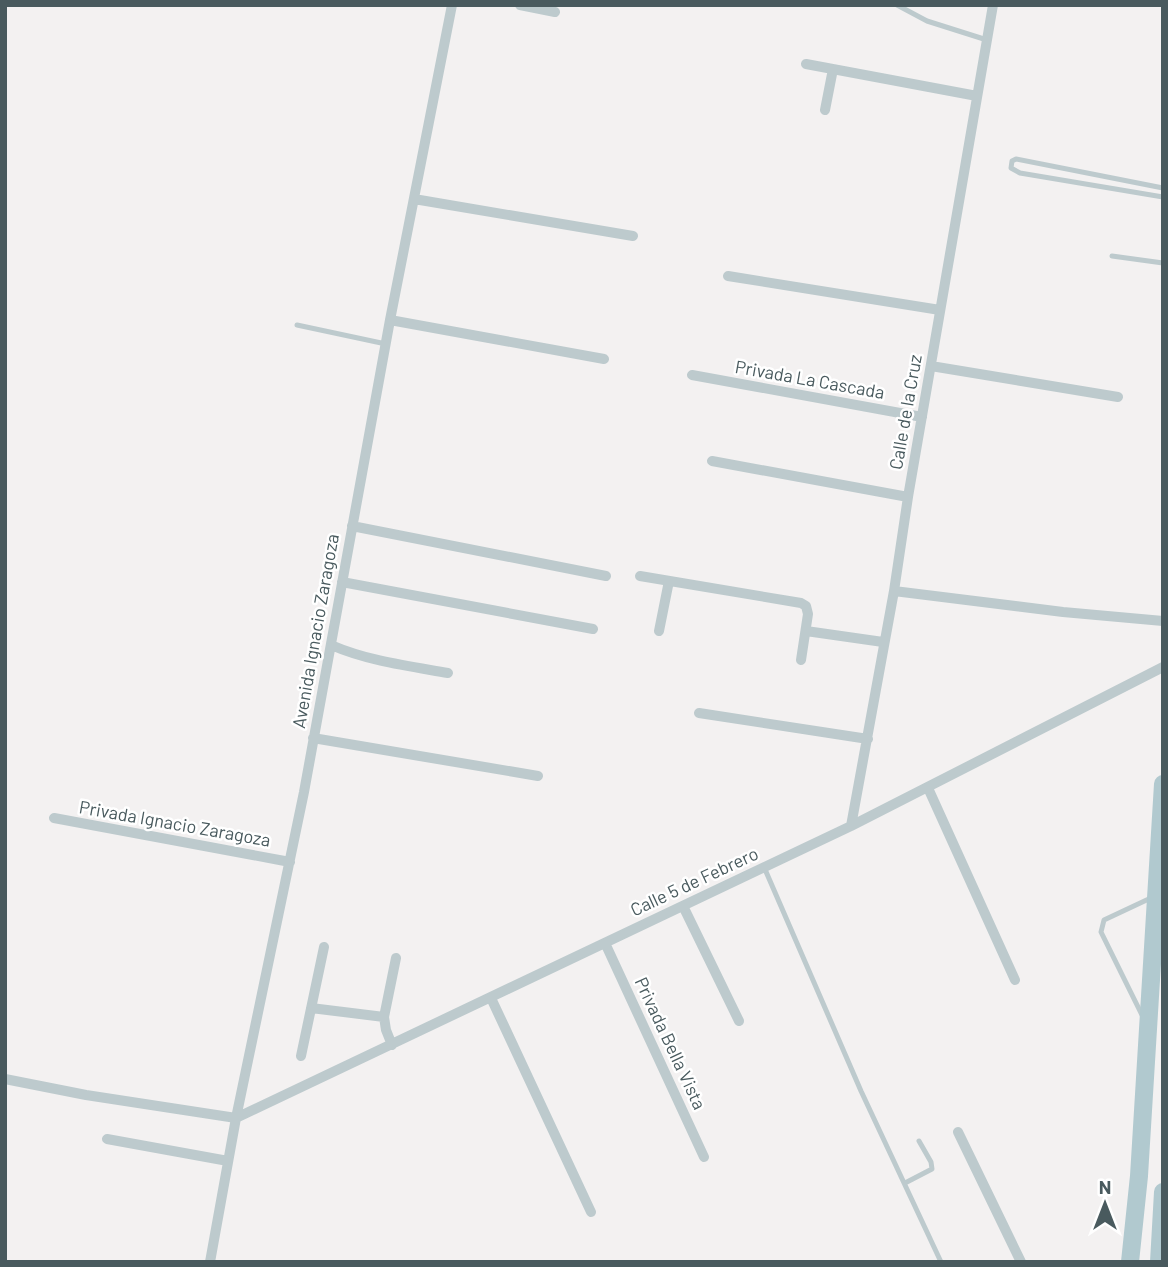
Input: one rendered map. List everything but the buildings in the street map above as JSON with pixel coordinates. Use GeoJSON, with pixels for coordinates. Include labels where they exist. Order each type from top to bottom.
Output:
{"type":"FeatureCollection","features":[{"type":"Feature","properties":{"kind":"main road"},"geometry":{"type":"LineString","coordinates":[[1130,1262],[1139,1176],[1163,784]]}},
{"type":"Feature","properties":{"kind":"main road"},"geometry":{"type":"LineString","coordinates":[[1158,1262],[1163,1192]]}},
{"type":"Feature","properties":{"kind":"street","name":"Avenida Ignacio Zaragoza"},"geometry":{"type":"LineString","coordinates":[[210,1262],[236,1118],[290,862],[390,320],[452,5]]}},
{"type":"Feature","properties":{"kind":"street"},"geometry":{"type":"LineString","coordinates":[[520,5],[555,12]]}},
{"type":"Feature","properties":{"kind":"street","name":"Calle de la Cruz"},"geometry":{"type":"LineString","coordinates":[[851,825],[894,592],[993,5]]}},
{"type":"Feature","properties":{"kind":"street"},"geometry":{"type":"LineString","coordinates":[[806,64],[977,96]]}},
{"type":"Feature","properties":{"kind":"street"},"geometry":{"type":"LineString","coordinates":[[825,110],[833,69]]}},
{"type":"Feature","properties":{"kind":"street"},"geometry":{"type":"LineString","coordinates":[[414,200],[633,236]]}},
{"type":"Feature","properties":{"kind":"street"},"geometry":{"type":"LineString","coordinates":[[727,276],[940,310]]}},
{"type":"Feature","properties":{"kind":"street"},"geometry":{"type":"LineString","coordinates":[[390,320],[604,359]]}},
{"type":"Feature","properties":{"kind":"street"},"geometry":{"type":"LineString","coordinates":[[930,366],[1118,397]]}},
{"type":"Feature","properties":{"kind":"street","name":"Privada La Cascada"},"geometry":{"type":"LineString","coordinates":[[692,375],[922,417]]}},
{"type":"Feature","properties":{"kind":"street"},"geometry":{"type":"LineString","coordinates":[[712,461],[908,497]]}},
{"type":"Feature","properties":{"kind":"street"},"geometry":{"type":"LineString","coordinates":[[352,526],[606,576]]}},
{"type":"Feature","properties":{"kind":"street"},"geometry":{"type":"LineString","coordinates":[[640,576],[801,603],[807,610],[801,660]]}},
{"type":"Feature","properties":{"kind":"street"},"geometry":{"type":"LineString","coordinates":[[659,631],[668,581]]}},
{"type":"Feature","properties":{"kind":"street"},"geometry":{"type":"LineString","coordinates":[[342,582],[593,629]]}},
{"type":"Feature","properties":{"kind":"street"},"geometry":{"type":"LineString","coordinates":[[894,592],[1050,611],[1163,621]]}},
{"type":"Feature","properties":{"kind":"street"},"geometry":{"type":"LineString","coordinates":[[806,631],[883,642]]}},
{"type":"Feature","properties":{"kind":"street"},"geometry":{"type":"LineString","coordinates":[[331,645],[367,658],[448,673]]}},
{"type":"Feature","properties":{"kind":"street","name":"Calle 5 de Febrero"},"geometry":{"type":"LineString","coordinates":[[236,1118],[928,788],[1163,667]]}},
{"type":"Feature","properties":{"kind":"street"},"geometry":{"type":"LineString","coordinates":[[699,713],[868,739]]}},
{"type":"Feature","properties":{"kind":"street"},"geometry":{"type":"LineString","coordinates":[[313,738],[538,776]]}},
{"type":"Feature","properties":{"kind":"street"},"geometry":{"type":"LineString","coordinates":[[928,788],[1015,980]]}},
{"type":"Feature","properties":{"kind":"street","name":"Privada Ignacio Zaragoza"},"geometry":{"type":"LineString","coordinates":[[54,818],[290,862]]}},
{"type":"Feature","properties":{"kind":"street"},"geometry":{"type":"LineString","coordinates":[[683,906],[739,1021]]}},
{"type":"Feature","properties":{"kind":"street","name":"Privada Bella Vista"},"geometry":{"type":"LineString","coordinates":[[605,943],[704,1157]]}},
{"type":"Feature","properties":{"kind":"street"},"geometry":{"type":"LineString","coordinates":[[301,1056],[324,947]]}},
{"type":"Feature","properties":{"kind":"street"},"geometry":{"type":"LineString","coordinates":[[392,1045],[384,1017],[396,958]]}},
{"type":"Feature","properties":{"kind":"street"},"geometry":{"type":"LineString","coordinates":[[491,998],[591,1212]]}},
{"type":"Feature","properties":{"kind":"street"},"geometry":{"type":"LineString","coordinates":[[311,1008],[384,1017]]}},
{"type":"Feature","properties":{"kind":"street"},"geometry":{"type":"LineString","coordinates":[[5,1079],[86,1095],[236,1118]]}},
{"type":"Feature","properties":{"kind":"street"},"geometry":{"type":"LineString","coordinates":[[958,1132],[1021,1262]]}},
{"type":"Feature","properties":{"kind":"street"},"geometry":{"type":"LineString","coordinates":[[107,1139],[228,1161]]}},
{"type":"Feature","properties":{"kind":"lane"},"geometry":{"type":"LineString","coordinates":[[897,5],[927,21],[986,40]]}},
{"type":"Feature","properties":{"kind":"lane"},"geometry":{"type":"LineString","coordinates":[[1163,188],[1016,159],[1011,168],[1013,172],[1163,197]]}},
{"type":"Feature","properties":{"kind":"lane"},"geometry":{"type":"LineString","coordinates":[[1112,256],[1163,263]]}},
{"type":"Feature","properties":{"kind":"lane"},"geometry":{"type":"LineString","coordinates":[[297,325],[386,344]]}},
{"type":"Feature","properties":{"kind":"lane"},"geometry":{"type":"LineString","coordinates":[[764,867],[861,1091],[941,1262]]}},
{"type":"Feature","properties":{"kind":"lane"},"geometry":{"type":"LineString","coordinates":[[1148,1027],[1101,932],[1104,920],[1156,895]]}},
{"type":"Feature","properties":{"kind":"lane"},"geometry":{"type":"LineString","coordinates":[[905,1183],[932,1169],[919,1141]]}}]}
